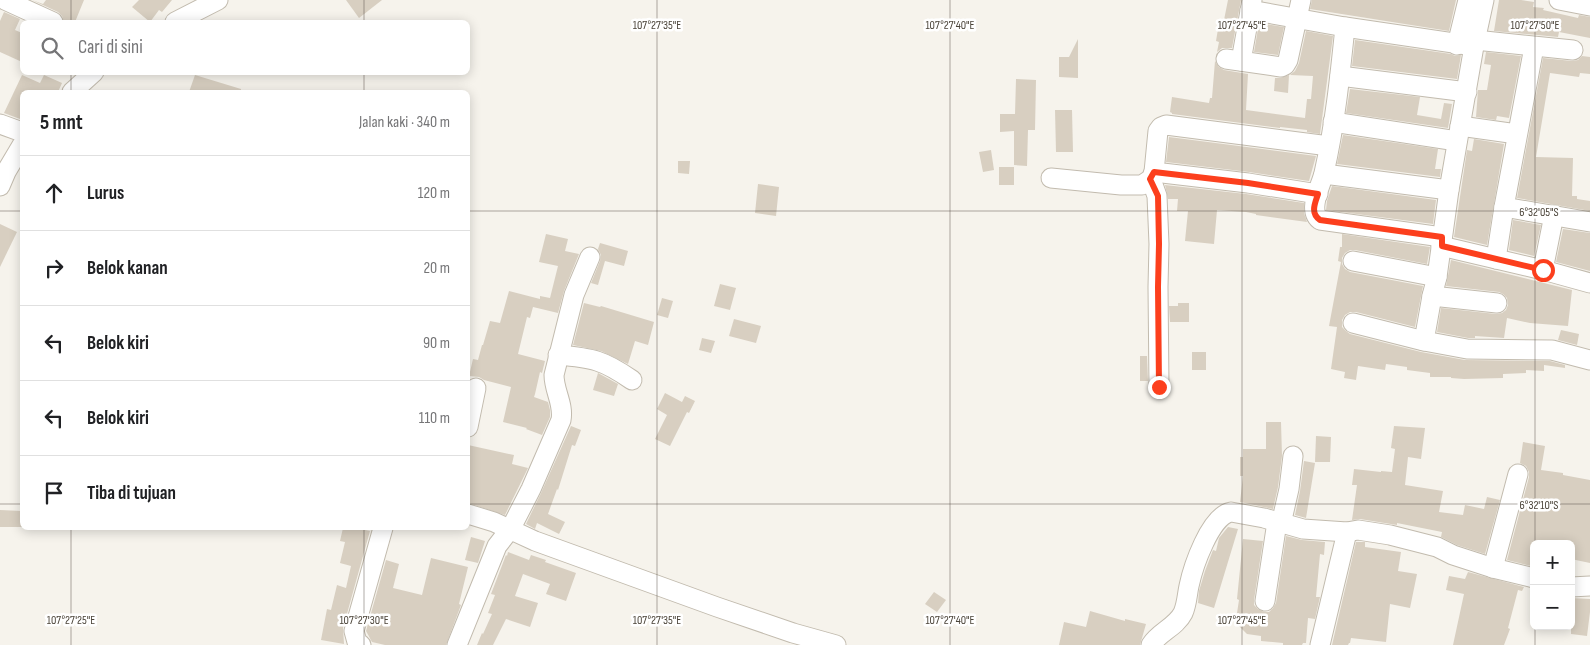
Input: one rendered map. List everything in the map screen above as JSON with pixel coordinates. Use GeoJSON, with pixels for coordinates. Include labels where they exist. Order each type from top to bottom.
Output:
{"type":"FeatureCollection","features":[{"type":"Feature","properties":{"kind":"street"},"geometry":{"type":"LineString","coordinates":[[5,0],[49,20]]}},
{"type":"Feature","properties":{"kind":"street"},"geometry":{"type":"LineString","coordinates":[[179,20],[218,0]]}},
{"type":"Feature","properties":{"kind":"street"},"geometry":{"type":"LineString","coordinates":[[1301,0],[1297,19],[1288,60],[1285,65],[1281,67],[1234,60],[1251,5],[1297,19],[1345,27],[1469,44],[1573,50]]}},
{"type":"Feature","properties":{"kind":"street"},"geometry":{"type":"LineString","coordinates":[[1424,340],[1437,277],[1458,134],[1467,92],[1468,0]]}},
{"type":"Feature","properties":{"kind":"street"},"geometry":{"type":"LineString","coordinates":[[1469,44],[1484,0]]}},
{"type":"Feature","properties":{"kind":"street"},"geometry":{"type":"LineString","coordinates":[[1559,0],[1590,6]]}},
{"type":"Feature","properties":{"kind":"street"},"geometry":{"type":"LineString","coordinates":[[1345,27],[1340,76],[1329,146],[1324,174],[1314,210],[1316,217],[1320,220],[1442,242],[1496,259],[1590,283]]}},
{"type":"Feature","properties":{"kind":"street"},"geometry":{"type":"LineString","coordinates":[[1496,259],[1534,47]]}},
{"type":"Feature","properties":{"kind":"street"},"geometry":{"type":"LineString","coordinates":[[74,90],[91,75]]}},
{"type":"Feature","properties":{"kind":"street"},"geometry":{"type":"LineString","coordinates":[[1340,76],[1467,92]]}},
{"type":"Feature","properties":{"kind":"street"},"geometry":{"type":"LineString","coordinates":[[1333,122],[1458,134],[1517,134]]}},
{"type":"Feature","properties":{"kind":"street"},"geometry":{"type":"LineString","coordinates":[[0,124],[20,131]]}},
{"type":"Feature","properties":{"kind":"street"},"geometry":{"type":"LineString","coordinates":[[1159,387],[1158,196],[1152,175],[1158,131],[1166,125],[1329,146]]}},
{"type":"Feature","properties":{"kind":"street"},"geometry":{"type":"LineString","coordinates":[[3,179],[20,149]]}},
{"type":"Feature","properties":{"kind":"street"},"geometry":{"type":"LineString","coordinates":[[1324,174],[1449,190]]}},
{"type":"Feature","properties":{"kind":"street"},"geometry":{"type":"LineString","coordinates":[[1051,178],[1121,185],[1142,184],[1152,175],[1248,183],[1318,194]]}},
{"type":"Feature","properties":{"kind":"street"},"geometry":{"type":"LineString","coordinates":[[1504,207],[1590,222]]}},
{"type":"Feature","properties":{"kind":"street"},"geometry":{"type":"LineString","coordinates":[[1543,270],[1554,215]]}},
{"type":"Feature","properties":{"kind":"street"},"geometry":{"type":"LineString","coordinates":[[457,645],[497,546],[511,528],[531,489],[561,420],[563,410],[554,385],[554,375],[574,296],[590,257]]}},
{"type":"Feature","properties":{"kind":"street"},"geometry":{"type":"LineString","coordinates":[[1353,261],[1437,277]]}},
{"type":"Feature","properties":{"kind":"street"},"geometry":{"type":"LineString","coordinates":[[1432,296],[1497,303]]}},
{"type":"Feature","properties":{"kind":"street"},"geometry":{"type":"LineString","coordinates":[[1353,323],[1467,349],[1552,350],[1590,360]]}},
{"type":"Feature","properties":{"kind":"street"},"geometry":{"type":"LineString","coordinates":[[558,355],[590,358],[606,364],[632,380]]}},
{"type":"Feature","properties":{"kind":"street"},"geometry":{"type":"LineString","coordinates":[[470,417],[476,388]]}},
{"type":"Feature","properties":{"kind":"street"},"geometry":{"type":"LineString","coordinates":[[1265,601],[1279,523],[1289,489],[1293,456]]}},
{"type":"Feature","properties":{"kind":"street"},"geometry":{"type":"LineString","coordinates":[[1493,568],[1518,474]]}},
{"type":"Feature","properties":{"kind":"street"},"geometry":{"type":"LineString","coordinates":[[1151,645],[1171,628],[1184,612],[1189,586],[1209,533],[1223,515],[1232,512],[1264,518],[1303,529],[1347,532],[1358,530],[1424,543],[1493,568],[1530,577]]}},
{"type":"Feature","properties":{"kind":"street"},"geometry":{"type":"LineString","coordinates":[[470,515],[511,528],[535,541],[717,607],[793,633],[836,645]]}},
{"type":"Feature","properties":{"kind":"street"},"geometry":{"type":"LineString","coordinates":[[361,645],[357,642],[354,631],[382,530]]}},
{"type":"Feature","properties":{"kind":"street"},"geometry":{"type":"LineString","coordinates":[[1320,645],[1347,532]]}},
{"type":"Feature","properties":{"kind":"street"},"geometry":{"type":"LineString","coordinates":[[1575,587],[1590,586]]}},
{"type":"Feature","properties":{"kind":"building"},"geometry":{"type":"Polygon","coordinates":[[[32,0],[43,4],[46,0],[84,0],[76,20],[63,20],[58,12],[32,0]]]}},
{"type":"Feature","properties":{"kind":"building"},"geometry":{"type":"Polygon","coordinates":[[[139,0],[172,0],[162,12],[159,10],[152,20],[148,20],[132,7],[139,0]]]}},
{"type":"Feature","properties":{"kind":"building"},"geometry":{"type":"Polygon","coordinates":[[[346,0],[382,0],[359,18],[346,0]]]}},
{"type":"Feature","properties":{"kind":"building"},"geometry":{"type":"Polygon","coordinates":[[[1228,0],[1241,0],[1232,48],[1222,48],[1217,52],[1219,42],[1216,41],[1218,29],[1222,30],[1228,0]]]}},
{"type":"Feature","properties":{"kind":"building"},"geometry":{"type":"Polygon","coordinates":[[[1312,0],[1456,0],[1449,31],[1310,9],[1312,0]]]}},
{"type":"Feature","properties":{"kind":"building"},"geometry":{"type":"Polygon","coordinates":[[[1499,0],[1534,2],[1533,7],[1544,8],[1543,10],[1578,18],[1579,15],[1590,17],[1590,38],[1559,32],[1558,37],[1494,31],[1499,0]]]}},
{"type":"Feature","properties":{"kind":"building"},"geometry":{"type":"Polygon","coordinates":[[[4,12],[20,19],[15,30],[20,32],[20,61],[0,52],[0,21],[4,12]]]}},
{"type":"Feature","properties":{"kind":"building"},"geometry":{"type":"Polygon","coordinates":[[[1259,23],[1284,27],[1278,55],[1254,52],[1259,23]]]}},
{"type":"Feature","properties":{"kind":"building"},"geometry":{"type":"Polygon","coordinates":[[[1306,31],[1333,36],[1320,134],[1307,132],[1307,130],[1172,114],[1170,112],[1172,97],[1209,103],[1210,98],[1212,98],[1215,61],[1224,70],[1248,74],[1246,110],[1305,118],[1307,99],[1311,99],[1313,76],[1290,75],[1295,71],[1299,63],[1306,31]]]}},
{"type":"Feature","properties":{"kind":"building"},"geometry":{"type":"Polygon","coordinates":[[[1078,39],[1078,78],[1059,77],[1059,57],[1069,57],[1078,39]]]}},
{"type":"Feature","properties":{"kind":"building"},"geometry":{"type":"Polygon","coordinates":[[[1355,40],[1455,56],[1461,55],[1457,79],[1352,66],[1355,40]]]}},
{"type":"Feature","properties":{"kind":"building"},"geometry":{"type":"Polygon","coordinates":[[[1486,52],[1521,56],[1509,118],[1497,116],[1496,120],[1476,117],[1478,90],[1487,90],[1491,65],[1484,64],[1486,52]]]}},
{"type":"Feature","properties":{"kind":"building"},"geometry":{"type":"Polygon","coordinates":[[[1582,56],[1590,57],[1590,74],[1580,73],[1579,77],[1550,73],[1536,157],[1573,158],[1572,196],[1577,196],[1577,199],[1590,201],[1590,211],[1517,198],[1543,58],[1572,61],[1578,60],[1582,56]]]}},
{"type":"Feature","properties":{"kind":"building"},"geometry":{"type":"Polygon","coordinates":[[[22,75],[40,83],[44,75],[62,83],[59,90],[20,90],[20,119],[4,113],[22,75]]]}},
{"type":"Feature","properties":{"kind":"building"},"geometry":{"type":"Polygon","coordinates":[[[195,75],[241,89],[241,90],[190,90],[195,75]]]}},
{"type":"Feature","properties":{"kind":"building"},"geometry":{"type":"Polygon","coordinates":[[[1289,75],[1288,93],[1274,91],[1275,78],[1289,75]]]}},
{"type":"Feature","properties":{"kind":"building"},"geometry":{"type":"Polygon","coordinates":[[[1016,79],[1036,80],[1035,130],[1028,130],[1027,166],[1014,165],[1014,131],[1000,132],[1000,114],[1015,114],[1016,79]]]}},
{"type":"Feature","properties":{"kind":"building"},"geometry":{"type":"Polygon","coordinates":[[[1350,89],[1420,97],[1417,115],[1441,119],[1444,103],[1452,104],[1448,128],[1346,113],[1350,89]]]}},
{"type":"Feature","properties":{"kind":"building"},"geometry":{"type":"Polygon","coordinates":[[[1055,110],[1072,110],[1073,152],[1056,152],[1055,110]]]}},
{"type":"Feature","properties":{"kind":"building"},"geometry":{"type":"Polygon","coordinates":[[[1343,135],[1438,149],[1435,169],[1441,169],[1440,177],[1337,164],[1343,135]]]}},
{"type":"Feature","properties":{"kind":"building"},"geometry":{"type":"Polygon","coordinates":[[[1169,137],[1316,156],[1309,181],[1166,162],[1169,137]]]}},
{"type":"Feature","properties":{"kind":"building"},"geometry":{"type":"Polygon","coordinates":[[[1474,139],[1504,144],[1487,245],[1454,237],[1467,150],[1472,151],[1474,139]]]}},
{"type":"Feature","properties":{"kind":"building"},"geometry":{"type":"Polygon","coordinates":[[[991,150],[994,170],[983,172],[979,152],[991,150]]]}},
{"type":"Feature","properties":{"kind":"building"},"geometry":{"type":"Polygon","coordinates":[[[678,161],[690,161],[689,174],[678,173],[678,161]]]}},
{"type":"Feature","properties":{"kind":"building"},"geometry":{"type":"Polygon","coordinates":[[[999,167],[1014,167],[1014,185],[999,185],[999,167]]]}},
{"type":"Feature","properties":{"kind":"building"},"geometry":{"type":"Polygon","coordinates":[[[758,184],[779,187],[776,216],[755,213],[758,184]]]}},
{"type":"Feature","properties":{"kind":"building"},"geometry":{"type":"Polygon","coordinates":[[[1165,185],[1304,203],[1304,213],[1307,222],[1246,212],[1217,210],[1214,244],[1185,241],[1188,211],[1177,211],[1178,199],[1168,199],[1165,185]]]}},
{"type":"Feature","properties":{"kind":"building"},"geometry":{"type":"Polygon","coordinates":[[[1332,186],[1436,200],[1433,224],[1326,210],[1332,186]]]}},
{"type":"Feature","properties":{"kind":"building"},"geometry":{"type":"Polygon","coordinates":[[[1513,220],[1541,225],[1534,256],[1509,250],[1513,220]]]}},
{"type":"Feature","properties":{"kind":"building"},"geometry":{"type":"Polygon","coordinates":[[[0,224],[17,232],[0,267],[0,224]]]}},
{"type":"Feature","properties":{"kind":"building"},"geometry":{"type":"Polygon","coordinates":[[[1563,229],[1590,233],[1590,271],[1556,262],[1563,229]]]}},
{"type":"Feature","properties":{"kind":"building"},"geometry":{"type":"Polygon","coordinates":[[[546,234],[568,239],[565,251],[579,254],[564,291],[558,313],[533,307],[530,318],[527,317],[518,354],[545,361],[542,373],[540,372],[534,397],[548,402],[550,410],[550,417],[542,435],[527,428],[503,422],[511,387],[470,376],[473,359],[478,360],[490,321],[500,323],[509,291],[540,299],[540,296],[550,298],[558,266],[539,262],[546,234]]]}},
{"type":"Feature","properties":{"kind":"building"},"geometry":{"type":"Polygon","coordinates":[[[1342,234],[1430,247],[1427,264],[1355,250],[1345,253],[1342,258],[1342,264],[1350,272],[1423,286],[1415,327],[1350,312],[1342,320],[1342,327],[1350,334],[1421,352],[1465,360],[1550,361],[1565,365],[1565,368],[1544,365],[1544,371],[1526,370],[1526,373],[1503,374],[1503,378],[1464,379],[1430,377],[1430,373],[1407,370],[1407,367],[1386,364],[1385,370],[1358,366],[1356,380],[1344,378],[1345,372],[1331,369],[1337,327],[1329,326],[1341,262],[1338,261],[1340,247],[1342,247],[1342,234]]]}},
{"type":"Feature","properties":{"kind":"building"},"geometry":{"type":"Polygon","coordinates":[[[600,243],[628,251],[624,266],[605,261],[598,285],[591,283],[600,261],[601,255],[598,249],[600,243]]]}},
{"type":"Feature","properties":{"kind":"building"},"geometry":{"type":"Polygon","coordinates":[[[1451,260],[1572,290],[1568,326],[1530,323],[1507,318],[1504,338],[1475,336],[1475,338],[1468,338],[1437,332],[1441,308],[1496,314],[1506,310],[1508,305],[1507,298],[1499,292],[1446,286],[1451,260]]]}},
{"type":"Feature","properties":{"kind":"building"},"geometry":{"type":"Polygon","coordinates":[[[720,284],[736,288],[730,310],[714,306],[720,284]]]}},
{"type":"Feature","properties":{"kind":"building"},"geometry":{"type":"Polygon","coordinates":[[[662,298],[673,301],[668,318],[657,315],[662,298]]]}},
{"type":"Feature","properties":{"kind":"building"},"geometry":{"type":"Polygon","coordinates":[[[584,303],[601,306],[654,322],[648,345],[635,341],[628,364],[601,351],[573,345],[584,303]]]}},
{"type":"Feature","properties":{"kind":"building"},"geometry":{"type":"Polygon","coordinates":[[[1178,303],[1189,303],[1189,322],[1170,322],[1169,306],[1178,306],[1178,303]]]}},
{"type":"Feature","properties":{"kind":"building"},"geometry":{"type":"Polygon","coordinates":[[[734,319],[761,326],[756,343],[729,336],[734,319]]]}},
{"type":"Feature","properties":{"kind":"building"},"geometry":{"type":"Polygon","coordinates":[[[1561,330],[1579,334],[1577,345],[1558,340],[1561,330]]]}},
{"type":"Feature","properties":{"kind":"building"},"geometry":{"type":"Polygon","coordinates":[[[702,338],[715,341],[711,353],[699,350],[702,338]]]}},
{"type":"Feature","properties":{"kind":"building"},"geometry":{"type":"Polygon","coordinates":[[[1192,352],[1206,352],[1206,370],[1192,370],[1192,352]]]}},
{"type":"Feature","properties":{"kind":"building"},"geometry":{"type":"Polygon","coordinates":[[[1140,356],[1147,356],[1148,381],[1140,381],[1140,356]]]}},
{"type":"Feature","properties":{"kind":"building"},"geometry":{"type":"Polygon","coordinates":[[[598,373],[618,384],[614,396],[593,390],[598,373]]]}},
{"type":"Feature","properties":{"kind":"building"},"geometry":{"type":"Polygon","coordinates":[[[665,393],[682,402],[685,396],[695,401],[689,413],[687,412],[670,446],[655,439],[667,415],[657,409],[665,393]]]}},
{"type":"Feature","properties":{"kind":"building"},"geometry":{"type":"Polygon","coordinates":[[[1266,422],[1281,422],[1282,456],[1273,509],[1240,502],[1243,476],[1240,476],[1240,457],[1243,457],[1243,449],[1266,449],[1266,422]]]}},
{"type":"Feature","properties":{"kind":"building"},"geometry":{"type":"Polygon","coordinates":[[[571,426],[581,430],[575,446],[572,445],[558,490],[548,514],[565,522],[559,534],[537,523],[535,529],[526,524],[571,426]]]}},
{"type":"Feature","properties":{"kind":"building"},"geometry":{"type":"Polygon","coordinates":[[[1394,426],[1425,428],[1421,459],[1408,457],[1405,485],[1443,491],[1439,512],[1463,515],[1465,505],[1484,509],[1487,497],[1500,500],[1485,554],[1457,545],[1441,537],[1442,532],[1397,523],[1397,525],[1360,519],[1352,520],[1357,485],[1352,485],[1354,469],[1392,472],[1395,449],[1391,448],[1394,426]]]}},
{"type":"Feature","properties":{"kind":"building"},"geometry":{"type":"Polygon","coordinates":[[[1316,436],[1331,437],[1330,462],[1315,462],[1316,436]]]}},
{"type":"Feature","properties":{"kind":"building"},"geometry":{"type":"Polygon","coordinates":[[[1523,442],[1545,446],[1541,470],[1590,480],[1590,563],[1575,560],[1575,540],[1530,540],[1530,566],[1507,560],[1529,477],[1526,466],[1520,463],[1523,442]]]}},
{"type":"Feature","properties":{"kind":"building"},"geometry":{"type":"Polygon","coordinates":[[[470,445],[514,455],[512,464],[528,468],[505,515],[470,504],[470,445]]]}},
{"type":"Feature","properties":{"kind":"building"},"geometry":{"type":"Polygon","coordinates":[[[1304,461],[1315,463],[1306,518],[1295,515],[1304,461]]]}},
{"type":"Feature","properties":{"kind":"building"},"geometry":{"type":"Polygon","coordinates":[[[0,510],[20,511],[20,527],[0,527],[0,510]]]}},
{"type":"Feature","properties":{"kind":"building"},"geometry":{"type":"Polygon","coordinates":[[[1228,527],[1238,529],[1214,608],[1198,603],[1199,591],[1213,550],[1216,551],[1219,538],[1228,527]]]}},
{"type":"Feature","properties":{"kind":"building"},"geometry":{"type":"Polygon","coordinates":[[[343,530],[370,531],[343,628],[344,644],[321,640],[327,609],[331,610],[337,585],[346,588],[351,566],[340,563],[345,542],[340,541],[343,530]]]}},
{"type":"Feature","properties":{"kind":"building"},"geometry":{"type":"Polygon","coordinates":[[[1286,536],[1302,540],[1325,542],[1324,555],[1320,554],[1316,597],[1320,597],[1315,619],[1308,618],[1306,643],[1302,645],[1283,645],[1283,643],[1261,641],[1261,636],[1247,634],[1238,625],[1239,600],[1237,599],[1243,539],[1263,541],[1254,605],[1264,612],[1269,612],[1276,603],[1286,536]]]}},
{"type":"Feature","properties":{"kind":"building"},"geometry":{"type":"Polygon","coordinates":[[[471,537],[485,541],[478,563],[465,560],[471,537]]]}},
{"type":"Feature","properties":{"kind":"building"},"geometry":{"type":"Polygon","coordinates":[[[1356,542],[1365,542],[1365,547],[1401,552],[1398,571],[1417,574],[1410,608],[1390,604],[1386,642],[1351,638],[1348,645],[1332,645],[1356,542]]]}},
{"type":"Feature","properties":{"kind":"building"},"geometry":{"type":"Polygon","coordinates":[[[508,552],[529,560],[531,555],[576,573],[566,601],[546,594],[550,584],[523,574],[515,596],[538,603],[530,627],[506,619],[493,645],[477,645],[492,614],[488,613],[495,595],[491,594],[508,552]]]}},
{"type":"Feature","properties":{"kind":"building"},"geometry":{"type":"Polygon","coordinates":[[[431,558],[468,567],[459,604],[461,605],[446,645],[385,645],[372,642],[366,631],[386,560],[399,564],[393,588],[422,595],[431,558]]]}},
{"type":"Feature","properties":{"kind":"building"},"geometry":{"type":"Polygon","coordinates":[[[1468,572],[1524,587],[1522,591],[1518,590],[1508,628],[1510,629],[1504,645],[1453,645],[1464,594],[1446,590],[1449,576],[1465,579],[1468,572]]]}},
{"type":"Feature","properties":{"kind":"building"},"geometry":{"type":"Polygon","coordinates":[[[934,592],[946,600],[937,612],[925,604],[934,592]]]}},
{"type":"Feature","properties":{"kind":"building"},"geometry":{"type":"Polygon","coordinates":[[[1575,598],[1590,599],[1587,636],[1571,634],[1571,630],[1575,630],[1575,598]]]}},
{"type":"Feature","properties":{"kind":"building"},"geometry":{"type":"Polygon","coordinates":[[[1090,611],[1125,621],[1125,619],[1146,624],[1140,645],[1059,645],[1064,622],[1086,627],[1090,611]]]}},
{"type":"Feature","properties":{"kind":"route"},"geometry":{"type":"LineString","coordinates":[[1159,387],[1158,196],[1150,179],[1154,172],[1248,183],[1318,194],[1314,210],[1316,217],[1320,220],[1442,237],[1442,246],[1543,270]]}}]}
